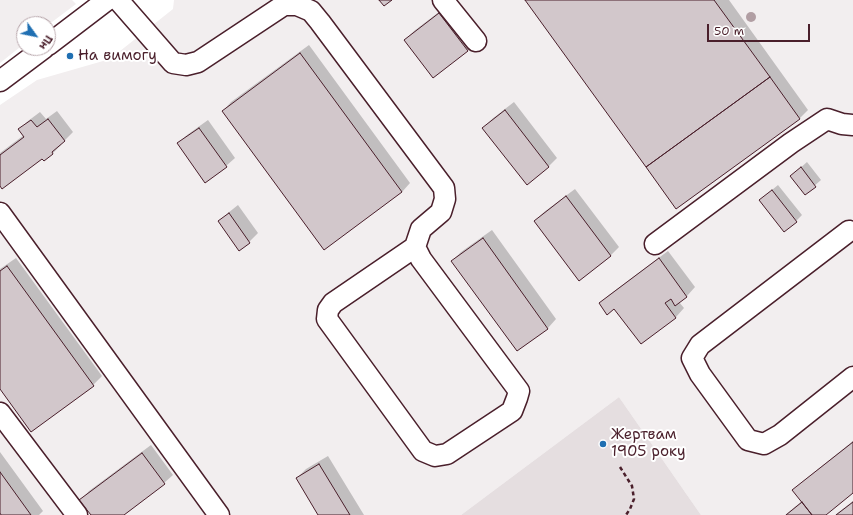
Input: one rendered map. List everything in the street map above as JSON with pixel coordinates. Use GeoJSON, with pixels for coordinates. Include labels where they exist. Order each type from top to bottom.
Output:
{"type":"FeatureCollection","features":[{"type":"Feature","properties":{"kind":"street"},"geometry":{"type":"LineString","coordinates":[[443,0],[476,41]]}},
{"type":"Feature","properties":{"kind":"street"},"geometry":{"type":"LineString","coordinates":[[56,39],[105,1],[173,63],[186,66],[198,62],[284,5],[297,6],[311,11],[444,188],[445,198],[441,212],[421,229],[415,247],[333,302],[328,310],[327,318],[423,451],[435,456],[447,454],[512,411],[519,391],[421,259],[415,247]]}},
{"type":"Feature","properties":{"kind":"street"},"geometry":{"type":"LineString","coordinates":[[2,77],[32,56]]}},
{"type":"Feature","properties":{"kind":"street"},"geometry":{"type":"LineString","coordinates":[[655,244],[791,143],[827,119],[842,124],[853,125]]}},
{"type":"Feature","properties":{"kind":"street"},"geometry":{"type":"LineString","coordinates":[[3,224],[219,515]]}},
{"type":"Feature","properties":{"kind":"street"},"geometry":{"type":"LineString","coordinates":[[849,231],[700,345],[692,358],[700,374],[748,440],[764,444],[780,435],[853,377]]}},
{"type":"Feature","properties":{"kind":"street"},"geometry":{"type":"LineString","coordinates":[[0,413],[77,515]]}},
{"type":"Feature","properties":{"kind":"path"},"geometry":{"type":"LineString","coordinates":[[620,467],[632,486],[634,499],[626,515]]}},
{"type":"Feature","properties":{"kind":"shaded area"},"geometry":{"type":"Polygon","coordinates":[[[0,0],[72,0],[76,4],[56,19],[56,16],[16,16],[16,50],[0,63],[0,0]]]}},
{"type":"Feature","properties":{"kind":"shaded area"},"geometry":{"type":"Polygon","coordinates":[[[174,0],[853,0],[853,515],[701,515],[619,397],[461,515],[0,515],[0,105],[37,80],[110,59],[173,9],[174,0]]]}},
{"type":"Feature","properties":{"kind":"shaded area"},"geometry":{"type":"Polygon","coordinates":[[[619,397],[701,515],[461,515],[619,397]]]}},
{"type":"Feature","properties":{"kind":"building"},"geometry":{"type":"Polygon","coordinates":[[[379,0],[392,0],[384,6],[379,0]]]}},
{"type":"Feature","properties":{"kind":"building"},"geometry":{"type":"Polygon","coordinates":[[[525,0],[714,0],[770,77],[646,167],[525,0]]]}},
{"type":"Feature","properties":{"kind":"building"},"geometry":{"type":"Polygon","coordinates":[[[439,13],[468,51],[433,78],[404,40],[439,13]]]}},
{"type":"Feature","properties":{"kind":"building"},"geometry":{"type":"Polygon","coordinates":[[[300,53],[402,192],[324,250],[222,111],[300,53]]]}},
{"type":"Feature","properties":{"kind":"building"},"geometry":{"type":"Polygon","coordinates":[[[770,77],[800,119],[676,209],[646,167],[770,77]]]}},
{"type":"Feature","properties":{"kind":"building"},"geometry":{"type":"Polygon","coordinates":[[[505,110],[549,167],[527,185],[482,128],[505,110]]]}},
{"type":"Feature","properties":{"kind":"building"},"geometry":{"type":"Polygon","coordinates":[[[48,119],[65,141],[44,161],[42,159],[2,189],[0,186],[0,155],[24,137],[18,129],[31,120],[37,127],[48,119]]]}},
{"type":"Feature","properties":{"kind":"building"},"geometry":{"type":"Polygon","coordinates":[[[199,128],[227,167],[205,183],[177,143],[199,128]]]}},
{"type":"Feature","properties":{"kind":"building"},"geometry":{"type":"Polygon","coordinates":[[[801,167],[816,187],[805,195],[790,176],[801,167]]]}},
{"type":"Feature","properties":{"kind":"building"},"geometry":{"type":"Polygon","coordinates":[[[772,190],[797,222],[784,232],[759,200],[772,190]]]}},
{"type":"Feature","properties":{"kind":"building"},"geometry":{"type":"Polygon","coordinates":[[[566,196],[611,256],[579,281],[534,221],[566,196]]]}},
{"type":"Feature","properties":{"kind":"building"},"geometry":{"type":"Polygon","coordinates":[[[229,213],[250,243],[239,251],[218,221],[229,213]]]}},
{"type":"Feature","properties":{"kind":"building"},"geometry":{"type":"Polygon","coordinates":[[[483,238],[548,329],[517,351],[451,261],[483,238]]]}},
{"type":"Feature","properties":{"kind":"building"},"geometry":{"type":"Polygon","coordinates":[[[659,258],[687,297],[675,306],[671,299],[665,303],[676,318],[641,344],[614,309],[607,315],[599,303],[659,258]]]}},
{"type":"Feature","properties":{"kind":"building"},"geometry":{"type":"Polygon","coordinates":[[[7,266],[94,386],[31,432],[0,389],[0,271],[7,266]]]}},
{"type":"Feature","properties":{"kind":"building"},"geometry":{"type":"Polygon","coordinates":[[[853,442],[853,493],[826,515],[812,515],[792,490],[853,442]]]}},
{"type":"Feature","properties":{"kind":"building"},"geometry":{"type":"Polygon","coordinates":[[[142,453],[165,484],[124,515],[91,515],[79,500],[142,453]]]}},
{"type":"Feature","properties":{"kind":"building"},"geometry":{"type":"Polygon","coordinates":[[[319,464],[350,515],[318,515],[296,478],[319,464]]]}},
{"type":"Feature","properties":{"kind":"building"},"geometry":{"type":"Polygon","coordinates":[[[0,472],[31,515],[1,515],[0,472]]]}},
{"type":"Feature","properties":{"kind":"building"},"geometry":{"type":"Polygon","coordinates":[[[802,502],[812,515],[786,515],[802,502]]]}},
{"type":"Feature","properties":{"kind":"building"},"geometry":{"type":"Polygon","coordinates":[[[853,502],[853,515],[836,515],[853,502]]]}},
{"type":"Feature","properties":{"kind":"place","name":"На вимогу"},"geometry":{"type":"Point","coordinates":[70,56]}},
{"type":"Feature","properties":{"kind":"place","name":"Жертвам 1905 року"},"geometry":{"type":"Point","coordinates":[603,444]}}]}
